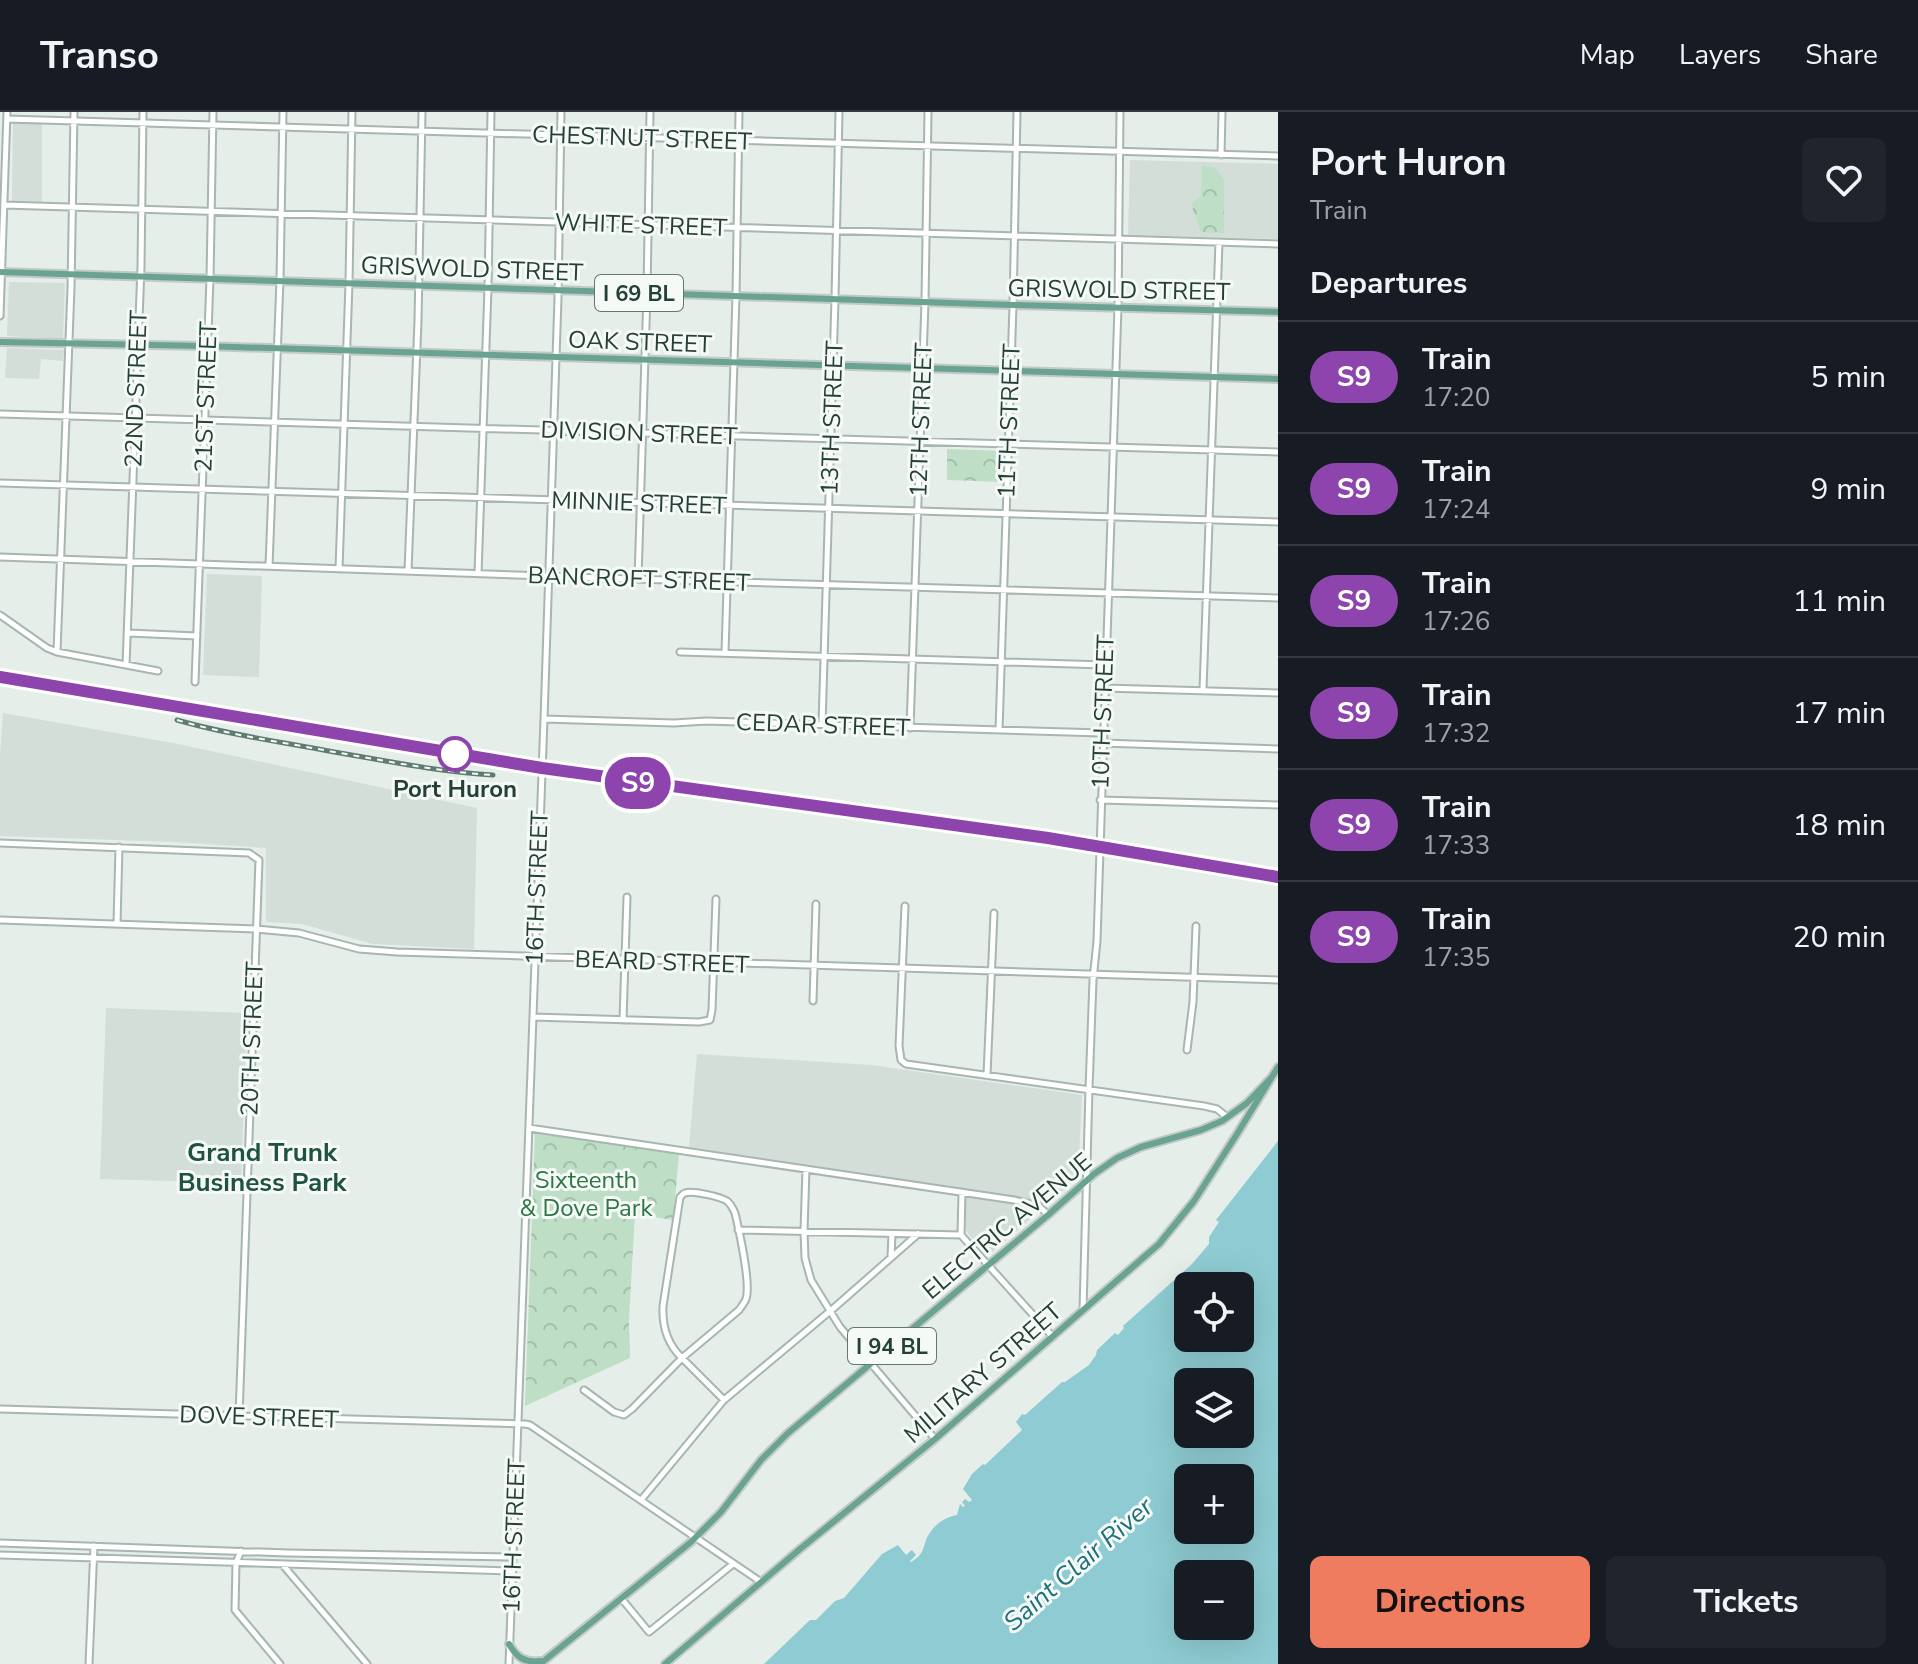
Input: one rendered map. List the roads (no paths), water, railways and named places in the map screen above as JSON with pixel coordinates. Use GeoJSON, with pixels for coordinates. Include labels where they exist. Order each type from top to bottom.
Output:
{"type":"FeatureCollection","features":[{"type":"Feature","properties":{"kind":"main road","name":"GRISWOLD STREET"},"geometry":{"type":"LineString","coordinates":[[1,272],[1278,312]]}},
{"type":"Feature","properties":{"kind":"main road","name":"OAK STREET"},"geometry":{"type":"LineString","coordinates":[[0,342],[1278,379]]}},
{"type":"Feature","properties":{"kind":"main road","name":"MILITARY STREET"},"geometry":{"type":"LineString","coordinates":[[665,1664],[935,1439],[1169,1234],[1194,1201],[1278,1067]]}},
{"type":"Feature","properties":{"kind":"main road","name":"ELECTRIC AVENUE"},"geometry":{"type":"LineString","coordinates":[[542,1662],[695,1538],[721,1512],[771,1450],[1086,1181],[1128,1152],[1201,1130],[1229,1116],[1247,1103],[1271,1078]]}},
{"type":"Feature","properties":{"kind":"main road"},"geometry":{"type":"LineString","coordinates":[[1229,1116],[1237,1122],[1237,1134]]}},
{"type":"Feature","properties":{"kind":"main road"},"geometry":{"type":"LineString","coordinates":[[509,1644],[522,1660],[542,1662]]}},
{"type":"Feature","properties":{"kind":"street"},"geometry":{"type":"LineString","coordinates":[[57,652],[74,112]]}},
{"type":"Feature","properties":{"kind":"street","name":"22ND STREET"},"geometry":{"type":"LineString","coordinates":[[126,665],[143,112]]}},
{"type":"Feature","properties":{"kind":"street","name":"21ST STREET"},"geometry":{"type":"LineString","coordinates":[[195,682],[213,112]]}},
{"type":"Feature","properties":{"kind":"street"},"geometry":{"type":"LineString","coordinates":[[269,566],[283,112]]}},
{"type":"Feature","properties":{"kind":"street"},"geometry":{"type":"LineString","coordinates":[[339,569],[352,112]]}},
{"type":"Feature","properties":{"kind":"street"},"geometry":{"type":"LineString","coordinates":[[408,571],[422,112]]}},
{"type":"Feature","properties":{"kind":"street"},"geometry":{"type":"LineString","coordinates":[[478,574],[491,112]]}},
{"type":"Feature","properties":{"kind":"street","name":"16TH STREET"},"geometry":{"type":"LineString","coordinates":[[509,1664],[544,719],[561,112]]}},
{"type":"Feature","properties":{"kind":"street"},"geometry":{"type":"LineString","coordinates":[[638,579],[650,112]]}},
{"type":"Feature","properties":{"kind":"street"},"geometry":{"type":"LineString","coordinates":[[725,653],[739,112]]}},
{"type":"Feature","properties":{"kind":"street","name":"13TH STREET"},"geometry":{"type":"LineString","coordinates":[[822,725],[839,112]]}},
{"type":"Feature","properties":{"kind":"street","name":"12TH STREET"},"geometry":{"type":"LineString","coordinates":[[910,728],[925,302],[928,112]]}},
{"type":"Feature","properties":{"kind":"street","name":"11TH STREET"},"geometry":{"type":"LineString","coordinates":[[999,730],[1017,112]]}},
{"type":"Feature","properties":{"kind":"street","name":"10TH STREET"},"geometry":{"type":"LineString","coordinates":[[1083,1311],[1118,307],[1120,112]]}},
{"type":"Feature","properties":{"kind":"street"},"geometry":{"type":"LineString","coordinates":[[1221,155],[1222,112]]}},
{"type":"Feature","properties":{"kind":"street"},"geometry":{"type":"LineString","coordinates":[[0,316],[3,158],[7,115]]}},
{"type":"Feature","properties":{"kind":"street","name":"CHESTNUT STREET"},"geometry":{"type":"LineString","coordinates":[[7,115],[283,127],[1278,156]]}},
{"type":"Feature","properties":{"kind":"street","name":"WHITE STREET"},"geometry":{"type":"LineString","coordinates":[[4,205],[1278,244]]}},
{"type":"Feature","properties":{"kind":"street"},"geometry":{"type":"LineString","coordinates":[[1203,690],[1219,242]]}},
{"type":"Feature","properties":{"kind":"street","name":"DIVISION STREET"},"geometry":{"type":"LineString","coordinates":[[0,414],[1278,452]]}},
{"type":"Feature","properties":{"kind":"street","name":"MINNIE STREET"},"geometry":{"type":"LineString","coordinates":[[0,483],[1278,522]]}},
{"type":"Feature","properties":{"kind":"street","name":"BANCROFT STREET"},"geometry":{"type":"LineString","coordinates":[[0,557],[1278,598]]}},
{"type":"Feature","properties":{"kind":"street"},"geometry":{"type":"LineString","coordinates":[[0,615],[57,652],[158,671]]}},
{"type":"Feature","properties":{"kind":"street"},"geometry":{"type":"LineString","coordinates":[[128,633],[197,636]]}},
{"type":"Feature","properties":{"kind":"street"},"geometry":{"type":"LineString","coordinates":[[680,652],[1105,665]]}},
{"type":"Feature","properties":{"kind":"street"},"geometry":{"type":"LineString","coordinates":[[1104,688],[1278,693]]}},
{"type":"Feature","properties":{"kind":"street","name":"CEDAR STREET"},"geometry":{"type":"LineString","coordinates":[[544,719],[1103,733]]}},
{"type":"Feature","properties":{"kind":"street"},"geometry":{"type":"LineString","coordinates":[[1103,743],[1278,749]]}},
{"type":"Feature","properties":{"kind":"street"},"geometry":{"type":"LineString","coordinates":[[1100,800],[1278,805]]}},
{"type":"Feature","properties":{"kind":"street"},"geometry":{"type":"LineString","coordinates":[[0,843],[119,847],[117,924]]}},
{"type":"Feature","properties":{"kind":"street","name":"20TH STREET"},"geometry":{"type":"LineString","coordinates":[[119,847],[249,853],[259,860],[239,1416]]}},
{"type":"Feature","properties":{"kind":"street"},"geometry":{"type":"LineString","coordinates":[[623,1020],[627,897]]}},
{"type":"Feature","properties":{"kind":"street"},"geometry":{"type":"LineString","coordinates":[[533,1017],[707,1021],[712,1017],[716,899]]}},
{"type":"Feature","properties":{"kind":"street"},"geometry":{"type":"LineString","coordinates":[[813,1001],[816,904]]}},
{"type":"Feature","properties":{"kind":"street"},"geometry":{"type":"LineString","coordinates":[[905,906],[901,1060],[913,1065],[1212,1107],[1229,1116]]}},
{"type":"Feature","properties":{"kind":"street"},"geometry":{"type":"LineString","coordinates":[[987,1075],[994,913]]}},
{"type":"Feature","properties":{"kind":"street","name":"BEARD STREET"},"geometry":{"type":"LineString","coordinates":[[0,920],[256,929],[299,933],[373,951],[1278,980]]}},
{"type":"Feature","properties":{"kind":"street"},"geometry":{"type":"LineString","coordinates":[[1187,1050],[1196,926]]}},
{"type":"Feature","properties":{"kind":"street"},"geometry":{"type":"LineString","coordinates":[[529,1128],[1015,1200],[1039,1206],[1048,1215]]}},
{"type":"Feature","properties":{"kind":"street"},"geometry":{"type":"LineString","coordinates":[[806,1169],[805,1258],[811,1280],[840,1327],[935,1439]]}},
{"type":"Feature","properties":{"kind":"street"},"geometry":{"type":"LineString","coordinates":[[584,1390],[614,1412],[624,1415],[682,1358],[739,1310],[746,1298],[748,1284],[735,1213],[728,1202],[720,1198],[693,1192],[682,1194],[679,1205],[663,1315],[671,1346],[682,1358],[724,1400]]}},
{"type":"Feature","properties":{"kind":"street"},"geometry":{"type":"LineString","coordinates":[[962,1192],[961,1235],[1053,1337]]}},
{"type":"Feature","properties":{"kind":"street"},"geometry":{"type":"LineString","coordinates":[[738,1230],[961,1235]]}},
{"type":"Feature","properties":{"kind":"street"},"geometry":{"type":"LineString","coordinates":[[891,1258],[892,1234]]}},
{"type":"Feature","properties":{"kind":"street"},"geometry":{"type":"LineString","coordinates":[[641,1500],[724,1400],[918,1234]]}},
{"type":"Feature","properties":{"kind":"street","name":"DOVE STREET"},"geometry":{"type":"LineString","coordinates":[[0,1409],[519,1425]]}},
{"type":"Feature","properties":{"kind":"street"},"geometry":{"type":"LineString","coordinates":[[519,1425],[530,1425],[761,1582]]}},
{"type":"Feature","properties":{"kind":"street"},"geometry":{"type":"LineString","coordinates":[[0,1543],[514,1557]]}},
{"type":"Feature","properties":{"kind":"street"},"geometry":{"type":"LineString","coordinates":[[89,1664],[94,1546]]}},
{"type":"Feature","properties":{"kind":"street"},"geometry":{"type":"LineString","coordinates":[[241,1551],[236,1563],[235,1610],[280,1664]]}},
{"type":"Feature","properties":{"kind":"street"},"geometry":{"type":"LineString","coordinates":[[0,1555],[513,1571]]}},
{"type":"Feature","properties":{"kind":"street"},"geometry":{"type":"LineString","coordinates":[[282,1564],[367,1664]]}},
{"type":"Feature","properties":{"kind":"street"},"geometry":{"type":"LineString","coordinates":[[621,1598],[649,1632],[734,1564]]}},
{"type":"Feature","properties":{"kind":"water","name":"Saint Clair River"},"geometry":{"type":"Polygon","coordinates":[[[1278,1141],[1278,1664],[764,1664],[810,1620],[816,1620],[835,1601],[844,1598],[882,1554],[898,1545],[906,1555],[912,1550],[916,1555],[911,1562],[918,1557],[935,1526],[957,1515],[960,1504],[965,1506],[962,1502],[965,1499],[969,1502],[972,1500],[963,1489],[972,1474],[1022,1430],[1016,1422],[1022,1414],[1025,1415],[1062,1382],[1089,1365],[1097,1350],[1115,1333],[1118,1335],[1123,1326],[1174,1280],[1174,1352],[1254,1352],[1254,1272],[1183,1272],[1209,1244],[1209,1237],[1219,1222],[1216,1220],[1278,1141]]]}},
{"type":"Feature","properties":{"kind":"railway"},"geometry":{"type":"LineString","coordinates":[[0,681],[585,775],[1048,838]]}},
{"type":"Feature","properties":{"kind":"railway"},"geometry":{"type":"LineString","coordinates":[[177,720],[236,734],[394,762],[493,775]]}},
{"type":"Feature","properties":{"kind":"train","name":"S9"},"geometry":{"type":"LineString","coordinates":[[0,677],[542,768],[1048,838],[1278,877]]}},
{"type":"Feature","properties":{"kind":"place","name":"Port Huron"},"geometry":{"type":"Point","coordinates":[455,754]}},
{"type":"Feature","properties":{"kind":"district","name":"Grand Trunk Business Park"},"geometry":{"type":"Point","coordinates":[262,1167]}},
{"type":"Feature","properties":{"kind":"park label","name":"Sixteenth & Dove Park"},"geometry":{"type":"Point","coordinates":[586,1194]}}]}
